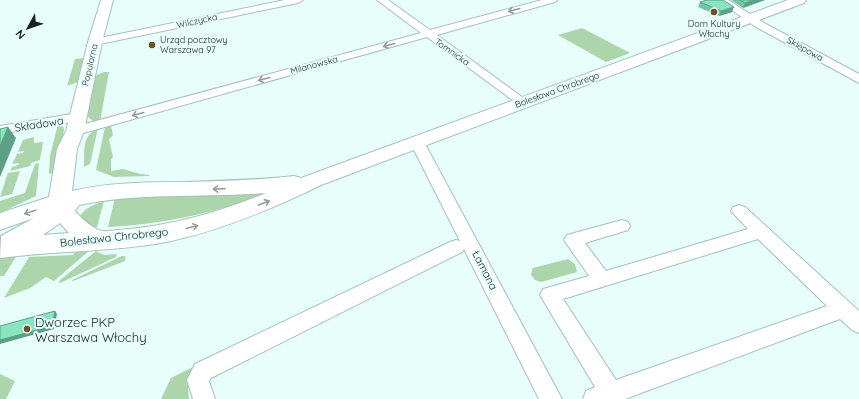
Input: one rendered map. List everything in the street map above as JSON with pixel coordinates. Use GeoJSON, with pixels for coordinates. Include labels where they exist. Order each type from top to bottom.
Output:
{"type":"FeatureCollection","features":[{"type":"Feature","properties":{"kind":"main road","name":"Popularna"},"geometry":{"type":"LineString","coordinates":[[66,203],[61,187],[67,149],[77,124],[95,42],[107,0]]}},
{"type":"Feature","properties":{"kind":"main road","name":"Bolesława Chrobrego"},"geometry":{"type":"LineString","coordinates":[[0,249],[48,243],[160,234],[207,223],[276,199],[314,180],[800,0]]}},
{"type":"Feature","properties":{"kind":"main road","name":"Bolesława Chrobrego"},"geometry":{"type":"LineString","coordinates":[[0,222],[106,193],[258,187],[314,180]]}},
{"type":"Feature","properties":{"kind":"main road"},"geometry":{"type":"LineString","coordinates":[[0,246],[29,233],[66,203],[72,224],[77,229],[98,240]]}},
{"type":"Feature","properties":{"kind":"street"},"geometry":{"type":"LineString","coordinates":[[240,0],[244,11]]}},
{"type":"Feature","properties":{"kind":"street","name":"Wilczycka"},"geometry":{"type":"LineString","coordinates":[[95,42],[298,0]]}},
{"type":"Feature","properties":{"kind":"street","name":"Tomnicka"},"geometry":{"type":"LineString","coordinates":[[382,0],[523,102]]}},
{"type":"Feature","properties":{"kind":"street","name":"Milanowska"},"geometry":{"type":"LineString","coordinates":[[77,124],[427,34],[552,0]]}},
{"type":"Feature","properties":{"kind":"street","name":"Sklepowa"},"geometry":{"type":"LineString","coordinates":[[722,0],[760,25],[859,79]]}},
{"type":"Feature","properties":{"kind":"street","name":"Składowa"},"geometry":{"type":"LineString","coordinates":[[0,130],[77,124]]}},
{"type":"Feature","properties":{"kind":"street","name":"Łamana"},"geometry":{"type":"LineString","coordinates":[[417,142],[551,399]]}},
{"type":"Feature","properties":{"kind":"street"},"geometry":{"type":"LineString","coordinates":[[739,211],[859,324]]}},
{"type":"Feature","properties":{"kind":"street"},"geometry":{"type":"LineString","coordinates":[[602,280],[573,240],[622,226]]}},
{"type":"Feature","properties":{"kind":"street"},"geometry":{"type":"LineString","coordinates":[[762,232],[550,295],[602,396],[843,309]]}},
{"type":"Feature","properties":{"kind":"street"},"geometry":{"type":"LineString","coordinates":[[204,399],[198,380],[203,371],[456,247]]}},
{"type":"Feature","properties":{"kind":"green space"},"geometry":{"type":"Polygon","coordinates":[[[582,28],[630,53],[606,62],[558,35],[582,28]]]}},
{"type":"Feature","properties":{"kind":"green space"},"geometry":{"type":"Polygon","coordinates":[[[85,58],[78,82],[67,86],[75,59],[85,58]]]}},
{"type":"Feature","properties":{"kind":"green space"},"geometry":{"type":"Polygon","coordinates":[[[104,72],[109,72],[100,121],[93,121],[88,117],[89,101],[95,76],[104,72]]]}},
{"type":"Feature","properties":{"kind":"green space"},"geometry":{"type":"Polygon","coordinates":[[[58,124],[63,126],[64,129],[57,172],[49,174],[50,156],[58,124]]]}},
{"type":"Feature","properties":{"kind":"green space"},"geometry":{"type":"Polygon","coordinates":[[[111,126],[113,135],[109,140],[113,157],[111,160],[111,171],[123,169],[150,175],[114,177],[96,170],[105,127],[111,126]]]}},
{"type":"Feature","properties":{"kind":"green space"},"geometry":{"type":"Polygon","coordinates":[[[98,128],[90,164],[84,167],[84,149],[86,140],[89,135],[98,128]]]}},
{"type":"Feature","properties":{"kind":"green space"},"geometry":{"type":"Polygon","coordinates":[[[34,137],[34,143],[43,142],[40,160],[31,163],[30,166],[10,171],[12,167],[18,165],[19,163],[12,164],[17,154],[23,153],[24,151],[18,152],[23,140],[34,137]]]}},
{"type":"Feature","properties":{"kind":"green space"},"geometry":{"type":"Polygon","coordinates":[[[39,163],[36,196],[0,213],[0,201],[25,193],[35,164],[39,163]]]}},
{"type":"Feature","properties":{"kind":"green space"},"geometry":{"type":"Polygon","coordinates":[[[20,171],[12,194],[0,197],[8,173],[20,171]]]}},
{"type":"Feature","properties":{"kind":"green space"},"geometry":{"type":"Polygon","coordinates":[[[263,193],[265,196],[187,217],[148,224],[108,227],[115,198],[263,193]]]}},
{"type":"Feature","properties":{"kind":"green space"},"geometry":{"type":"Polygon","coordinates":[[[104,201],[97,227],[88,226],[80,216],[87,209],[104,201]]]}},
{"type":"Feature","properties":{"kind":"green space"},"geometry":{"type":"Polygon","coordinates":[[[90,250],[54,281],[46,277],[30,288],[4,298],[29,257],[73,255],[75,252],[90,250]]]}},
{"type":"Feature","properties":{"kind":"green space"},"geometry":{"type":"Polygon","coordinates":[[[96,251],[104,255],[117,254],[116,257],[60,283],[59,281],[96,251]]]}},
{"type":"Feature","properties":{"kind":"green space"},"geometry":{"type":"Polygon","coordinates":[[[17,255],[4,276],[0,276],[0,258],[17,255]]]}},
{"type":"Feature","properties":{"kind":"green space"},"geometry":{"type":"Polygon","coordinates":[[[122,256],[125,256],[125,261],[73,281],[72,280],[122,256]]]}},
{"type":"Feature","properties":{"kind":"green space"},"geometry":{"type":"Polygon","coordinates":[[[568,259],[575,264],[577,272],[541,282],[535,280],[531,275],[533,268],[568,259]]]}},
{"type":"Feature","properties":{"kind":"green space"},"geometry":{"type":"Polygon","coordinates":[[[193,367],[188,388],[189,399],[161,399],[171,378],[193,367]]]}},
{"type":"Feature","properties":{"kind":"green space"},"geometry":{"type":"Polygon","coordinates":[[[0,374],[15,381],[6,399],[0,399],[0,374]]]}},
{"type":"Feature","properties":{"kind":"building"},"geometry":{"type":"Polygon","coordinates":[[[707,0],[723,0],[734,7],[721,11],[700,2],[707,0]]]}},
{"type":"Feature","properties":{"kind":"building"},"geometry":{"type":"Polygon","coordinates":[[[740,0],[754,0],[745,3],[740,0]]]}},
{"type":"Feature","properties":{"kind":"building"},"geometry":{"type":"Polygon","coordinates":[[[8,127],[0,146],[0,129],[8,127]]]}},
{"type":"Feature","properties":{"kind":"building","name":"Dworzec PKP Warszawa Włochy"},"geometry":{"type":"Polygon","coordinates":[[[55,311],[52,326],[0,340],[0,326],[55,311]]]}},
{"type":"Feature","properties":{"kind":"place","name":"Dom Kultury Włochy"},"geometry":{"type":"Point","coordinates":[714,12]}},
{"type":"Feature","properties":{"kind":"place","name":"Urząd pocztowy Warszawa 97"},"geometry":{"type":"Point","coordinates":[152,45]}},
{"type":"Feature","properties":{"kind":"place","name":"Dworzec PKP Warszawa Włochy"},"geometry":{"type":"Point","coordinates":[27,329]}}]}
